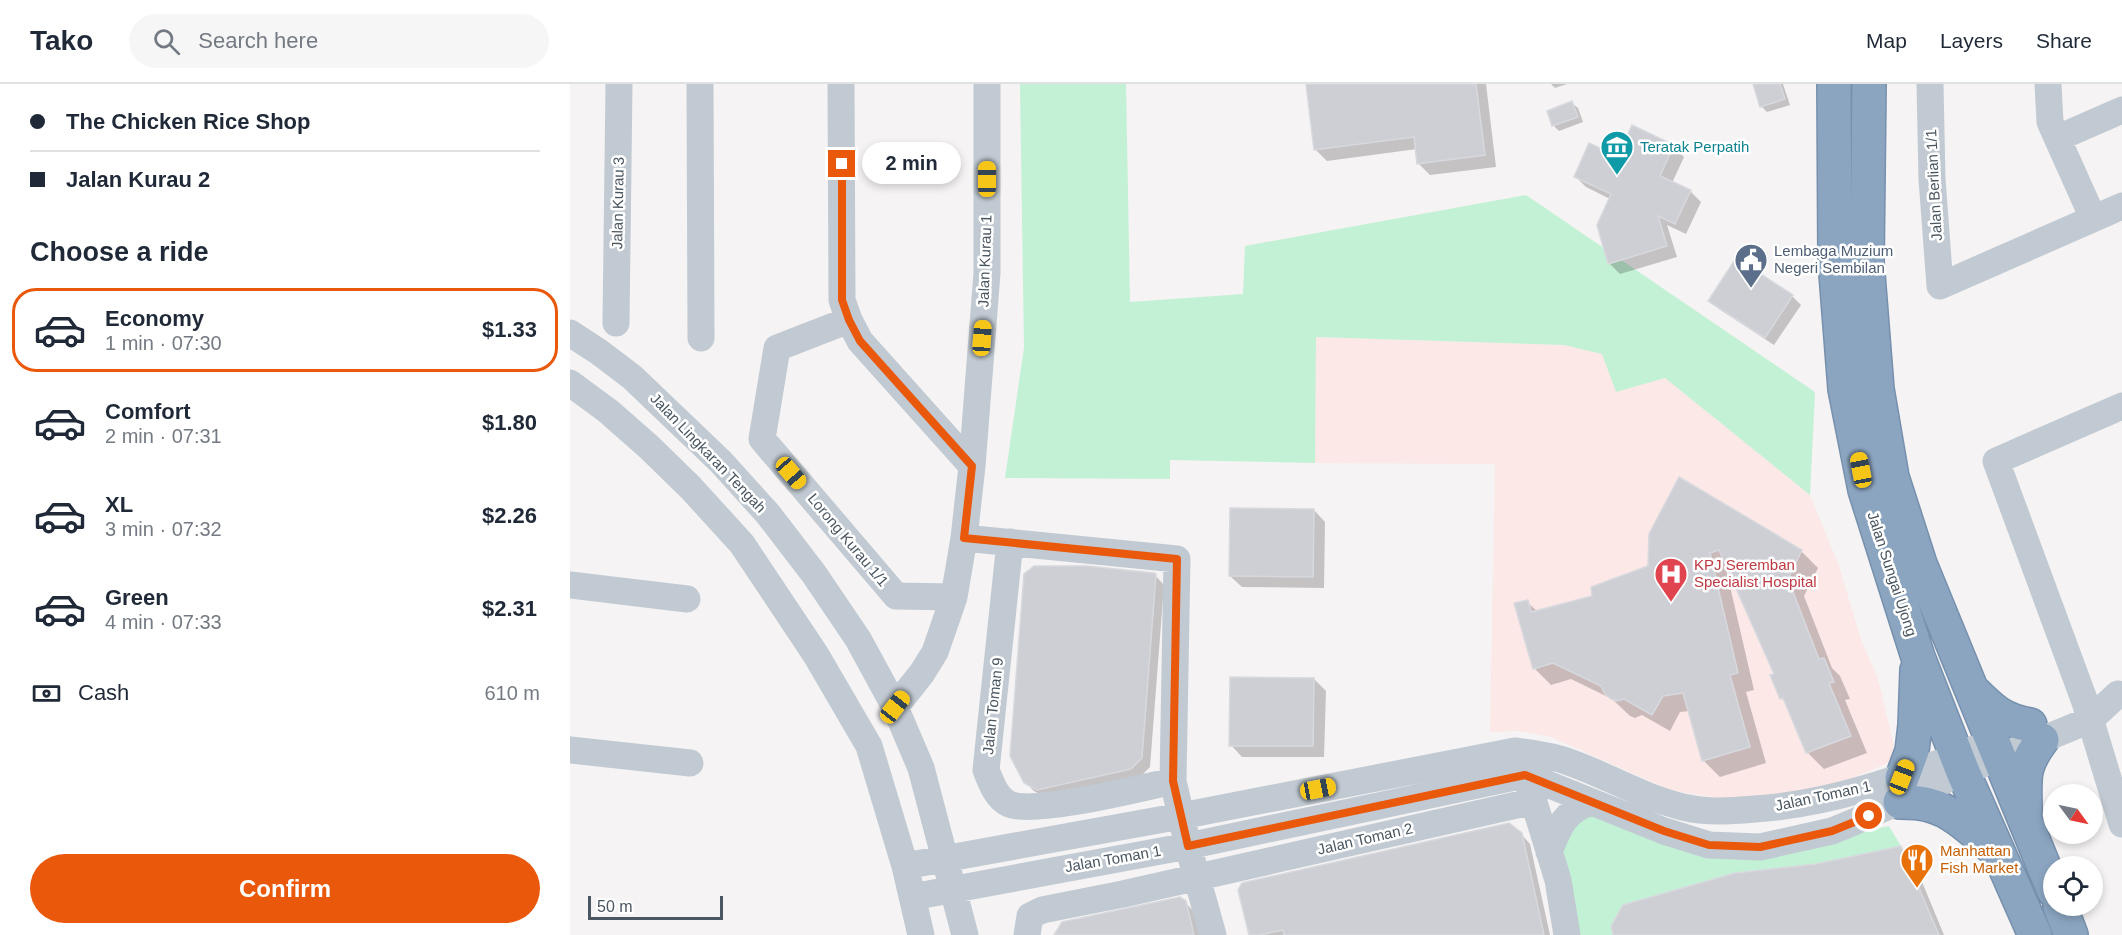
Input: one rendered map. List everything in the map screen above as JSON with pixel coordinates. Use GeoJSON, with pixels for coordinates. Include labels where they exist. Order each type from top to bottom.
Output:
{"type":"FeatureCollection","features":[{"type":"Feature","properties":{"kind":"highway","name":"Jalan Sungai Ujong"},"geometry":{"type":"LineString","coordinates":[[1834,84],[1835,261],[1845,389],[1865,490],[1918,657],[1960,764],[2035,935]]}},
{"type":"Feature","properties":{"kind":"highway","name":"Jalan Sungai Ujong"},"geometry":{"type":"LineString","coordinates":[[1869,84],[1867,262],[1877,389],[1892,477],[1920,564],[1994,750],[2043,865]]}},
{"type":"Feature","properties":{"kind":"highway"},"geometry":{"type":"LineString","coordinates":[[1918,657],[1916,725],[1912,751],[1901,790],[1951,814],[1998,853]]}},
{"type":"Feature","properties":{"kind":"highway"},"geometry":{"type":"LineString","coordinates":[[1970,688],[1988,706],[2007,719],[2036,732],[2025,770],[2025,823]]}},
{"type":"Feature","properties":{"kind":"highway"},"geometry":{"type":"LineString","coordinates":[[2064,916],[2071,935]]}},
{"type":"Feature","properties":{"kind":"street","name":"Jalan Kurau 3"},"geometry":{"type":"LineString","coordinates":[[616,323],[619,84]]}},
{"type":"Feature","properties":{"kind":"street"},"geometry":{"type":"LineString","coordinates":[[700,84],[701,338]]}},
{"type":"Feature","properties":{"kind":"street"},"geometry":{"type":"LineString","coordinates":[[841,84],[842,300],[860,341],[972,466]]}},
{"type":"Feature","properties":{"kind":"street","name":"Jalan Kurau 1"},"geometry":{"type":"LineString","coordinates":[[895,707],[922,673],[935,652],[954,597],[964,538],[987,273],[987,84]]}},
{"type":"Feature","properties":{"kind":"street","name":"Jalan Berlian 1/1"},"geometry":{"type":"LineString","coordinates":[[1930,84],[1932,179],[1940,286],[2093,218]]}},
{"type":"Feature","properties":{"kind":"street"},"geometry":{"type":"LineString","coordinates":[[2048,84],[2050,122],[2093,218],[2122,206]]}},
{"type":"Feature","properties":{"kind":"street"},"geometry":{"type":"LineString","coordinates":[[2058,138],[2122,110]]}},
{"type":"Feature","properties":{"kind":"street","name":"Lorong Kurau 1/1"},"geometry":{"type":"LineString","coordinates":[[849,320],[777,348],[762,439],[896,596],[954,597]]}},
{"type":"Feature","properties":{"kind":"street","name":"Jalan Lingkaran Tengah"},"geometry":{"type":"LineString","coordinates":[[570,333],[632,377],[721,462],[768,514],[814,574],[858,639],[895,707],[921,768],[965,935]]}},
{"type":"Feature","properties":{"kind":"street"},"geometry":{"type":"LineString","coordinates":[[570,383],[608,411],[649,447],[691,488],[742,544],[816,655],[869,746],[904,866],[921,935]]}},
{"type":"Feature","properties":{"kind":"street"},"geometry":{"type":"LineString","coordinates":[[2122,406],[1996,461],[2088,711],[2122,824]]}},
{"type":"Feature","properties":{"kind":"street"},"geometry":{"type":"LineString","coordinates":[[964,538],[1177,559],[1173,781],[1188,846],[1213,935]]}},
{"type":"Feature","properties":{"kind":"street","name":"Jalan Toman 9"},"geometry":{"type":"LineString","coordinates":[[1010,542],[986,770],[994,790],[1006,803],[1023,808],[1065,803],[1173,781]]}},
{"type":"Feature","properties":{"kind":"street"},"geometry":{"type":"LineString","coordinates":[[570,585],[687,599]]}},
{"type":"Feature","properties":{"kind":"street"},"geometry":{"type":"LineString","coordinates":[[2088,711],[2120,693]]}},
{"type":"Feature","properties":{"kind":"street","name":"Jalan Toman 1"},"geometry":{"type":"LineString","coordinates":[[912,897],[1188,846],[1410,799],[1520,763],[1590,802],[1664,831],[1709,845],[1760,847],[1832,831],[1901,790],[2088,711]]}},
{"type":"Feature","properties":{"kind":"street"},"geometry":{"type":"LineString","coordinates":[[570,750],[690,764]]}},
{"type":"Feature","properties":{"kind":"street","name":"Jalan Toman 1"},"geometry":{"type":"LineString","coordinates":[[904,866],[1181,816],[1520,763],[1562,760],[1643,795],[1684,808],[1722,812],[1772,808],[1901,790]]}},
{"type":"Feature","properties":{"kind":"street"},"geometry":{"type":"LineString","coordinates":[[1520,763],[1558,880],[1567,935]]}},
{"type":"Feature","properties":{"kind":"street"},"geometry":{"type":"LineString","coordinates":[[1410,799],[1418,827]]}},
{"type":"Feature","properties":{"kind":"street","name":"Jalan Toman 2"},"geometry":{"type":"LineString","coordinates":[[1027,935],[1030,916],[1042,910],[1123,894],[1534,801]]}},
{"type":"Feature","properties":{"kind":"street"},"geometry":{"type":"LineString","coordinates":[[1549,852],[1565,818],[1590,802]]}},
{"type":"Feature","properties":{"kind":"shaded area","name":"KPJ Seremban Specialist Hospital"},"geometry":{"type":"Polygon","coordinates":[[[1315,337],[1564,345],[1603,354],[1617,391],[1665,378],[1810,495],[1839,566],[1861,640],[1878,679],[1897,759],[1834,786],[1780,798],[1723,799],[1670,790],[1551,737],[1520,731],[1490,732],[1495,464],[1315,463],[1315,337]]]}},
{"type":"Feature","properties":{"kind":"green space"},"geometry":{"type":"Polygon","coordinates":[[[1020,84],[1126,84],[1130,302],[1243,294],[1245,246],[1526,195],[1815,392],[1810,495],[1665,378],[1616,392],[1602,354],[1564,345],[1316,337],[1315,463],[1170,460],[1170,479],[1005,478],[1024,348],[1020,84]]]}},
{"type":"Feature","properties":{"kind":"green space"},"geometry":{"type":"Polygon","coordinates":[[[1583,814],[1765,851],[1889,826],[1901,846],[1816,864],[1735,873],[1623,905],[1611,925],[1613,935],[1576,935],[1563,852],[1571,821],[1583,814]]]}},
{"type":"Feature","properties":{"kind":"building"},"geometry":{"type":"Polygon","coordinates":[[[1306,84],[1476,84],[1485,155],[1417,164],[1414,137],[1314,150],[1306,84]]]}},
{"type":"Feature","properties":{"kind":"building"},"geometry":{"type":"Polygon","coordinates":[[[1753,84],[1780,84],[1785,99],[1760,107],[1753,84]]]}},
{"type":"Feature","properties":{"kind":"building"},"geometry":{"type":"Polygon","coordinates":[[[1572,101],[1578,117],[1552,126],[1547,111],[1572,101]]]}},
{"type":"Feature","properties":{"kind":"building","name":"Teratak Perpatih"},"geometry":{"type":"Polygon","coordinates":[[[1632,125],[1674,145],[1660,176],[1691,190],[1675,224],[1658,216],[1667,246],[1608,264],[1597,225],[1611,194],[1574,177],[1589,143],[1618,156],[1632,125]]]}},
{"type":"Feature","properties":{"kind":"building"},"geometry":{"type":"Polygon","coordinates":[[[1736,258],[1793,295],[1765,338],[1708,301],[1736,258]]]}},
{"type":"Feature","properties":{"kind":"building"},"geometry":{"type":"Polygon","coordinates":[[[1679,477],[1802,550],[1788,579],[1819,659],[1824,658],[1834,682],[1829,683],[1851,736],[1806,753],[1783,698],[1780,699],[1770,675],[1774,674],[1719,550],[1710,553],[1738,673],[1730,675],[1750,747],[1702,761],[1683,693],[1663,696],[1652,715],[1624,699],[1617,701],[1611,699],[1601,686],[1553,663],[1533,669],[1514,603],[1528,600],[1531,612],[1592,596],[1591,587],[1648,566],[1649,534],[1679,477]]]}},
{"type":"Feature","properties":{"kind":"building"},"geometry":{"type":"Polygon","coordinates":[[[1230,508],[1314,509],[1313,577],[1229,576],[1230,508]]]}},
{"type":"Feature","properties":{"kind":"building"},"geometry":{"type":"Polygon","coordinates":[[[1034,566],[1087,566],[1156,574],[1142,758],[1131,769],[1037,790],[1024,783],[1010,756],[1024,574],[1034,566]]]}},
{"type":"Feature","properties":{"kind":"building"},"geometry":{"type":"Polygon","coordinates":[[[1230,677],[1314,678],[1313,746],[1229,746],[1230,677]]]}},
{"type":"Feature","properties":{"kind":"building"},"geometry":{"type":"Polygon","coordinates":[[[1509,823],[1522,833],[1544,935],[1284,935],[1283,930],[1249,935],[1238,890],[1242,883],[1509,823]]]}},
{"type":"Feature","properties":{"kind":"building"},"geometry":{"type":"Polygon","coordinates":[[[1901,846],[1939,935],[1613,935],[1611,926],[1623,905],[1735,873],[1816,864],[1901,846]]]}},
{"type":"Feature","properties":{"kind":"building"},"geometry":{"type":"Polygon","coordinates":[[[1180,897],[1186,901],[1194,935],[1054,935],[1062,922],[1180,897]]]}},
{"type":"Feature","properties":{"kind":"place","name":"Teratak Perpatih"},"geometry":{"type":"Point","coordinates":[1617,176]}},
{"type":"Feature","properties":{"kind":"place","name":"Lembaga Muzium Negeri Sembilan"},"geometry":{"type":"Point","coordinates":[1751,289]}},
{"type":"Feature","properties":{"kind":"place","name":"KPJ Seremban Specialist Hospital"},"geometry":{"type":"Point","coordinates":[1671,603]}},
{"type":"Feature","properties":{"kind":"place","name":"Manhattan Fish Market"},"geometry":{"type":"Point","coordinates":[1917,889]}},
{"type":"Feature","properties":{"kind":"route"},"geometry":{"type":"LineString","coordinates":[[842,164],[842,300],[860,341],[972,466],[964,538],[1177,559],[1173,781],[1188,846],[1525,775],[1664,831],[1709,845],[1760,847],[1832,831],[1869,816]]}}]}
